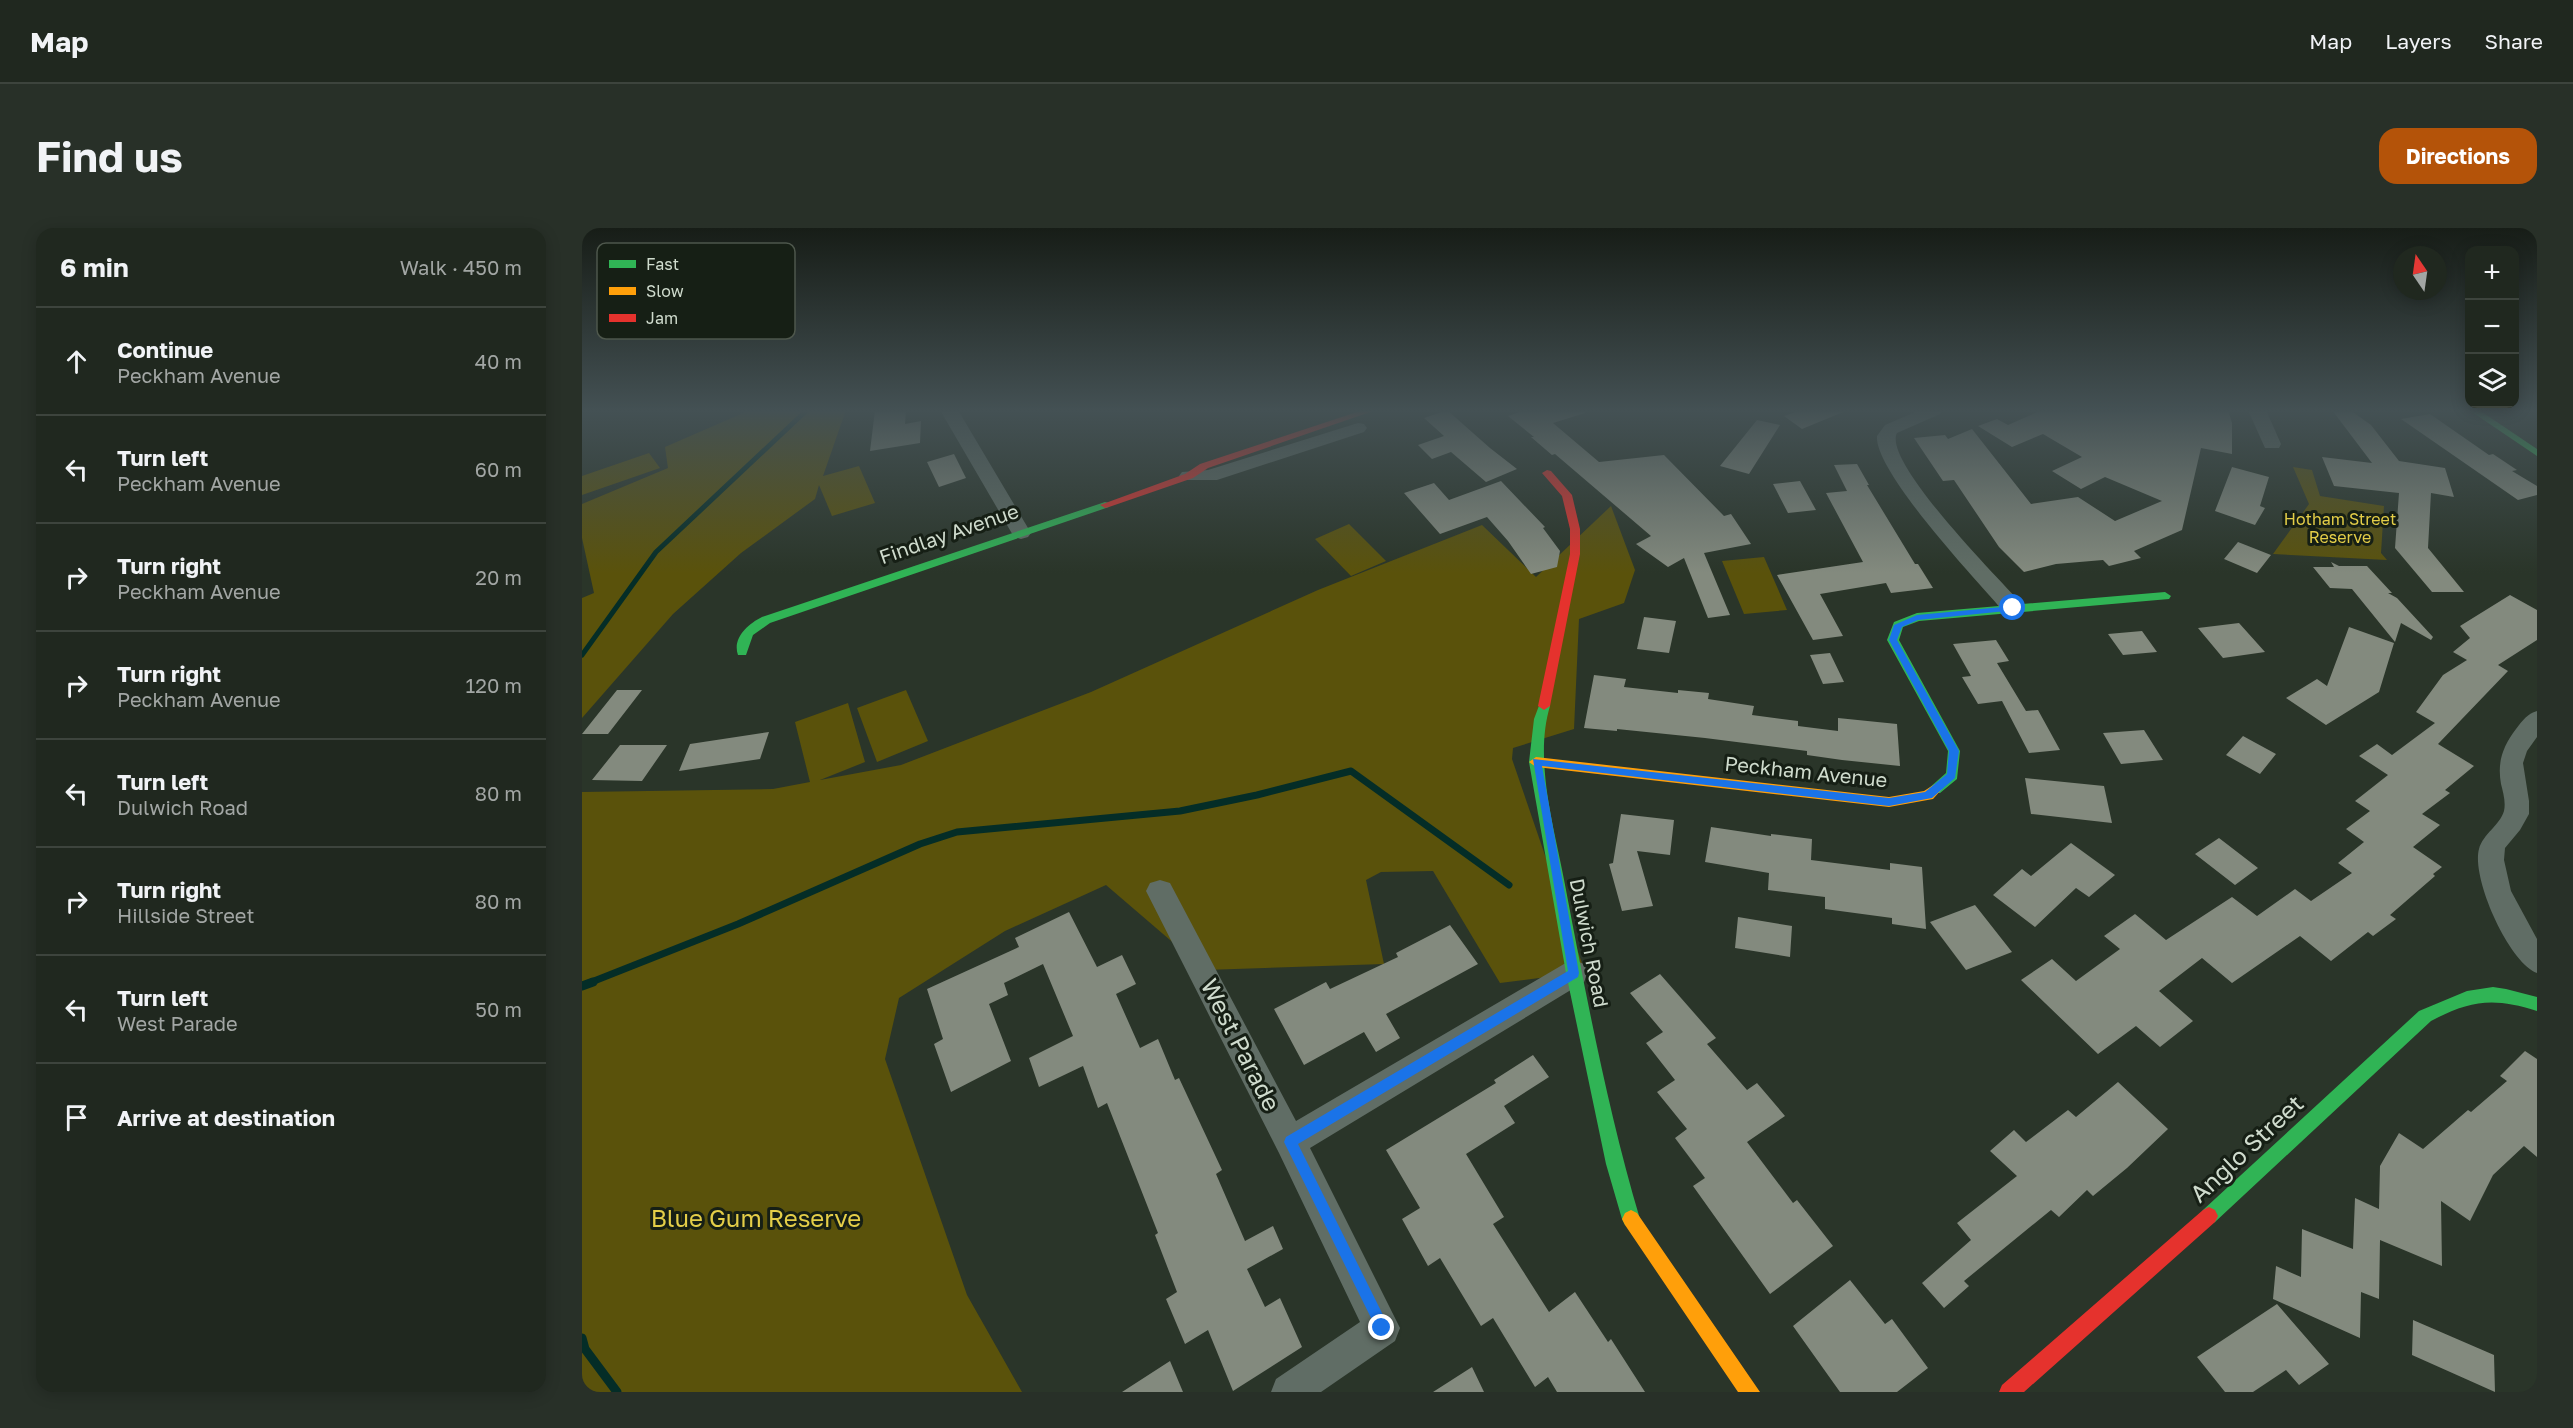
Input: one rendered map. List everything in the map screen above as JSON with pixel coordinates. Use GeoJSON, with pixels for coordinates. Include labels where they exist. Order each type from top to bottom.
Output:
{"type":"FeatureCollection","features":[{"type":"Feature","properties":{"kind":"main road","name":"Findlay Avenue"},"geometry":{"type":"LineString","coordinates":[[742,652],[748,631],[766,620],[1189,476],[1209,464]]}},
{"type":"Feature","properties":{"kind":"main road","name":"Dulwich Road"},"geometry":{"type":"LineString","coordinates":[[1547,473],[1567,495],[1575,529],[1575,554],[1550,682],[1540,718],[1536,762],[1574,973],[1628,1215],[1750,1392]]}},
{"type":"Feature","properties":{"kind":"main road","name":"Peckham Avenue"},"geometry":{"type":"LineString","coordinates":[[1536,762],[1889,802],[1928,795],[1952,775],[1954,751],[1893,640],[1898,625],[1917,617],[2165,596]]}},
{"type":"Feature","properties":{"kind":"main road","name":"Anglo Street"},"geometry":{"type":"LineString","coordinates":[[2009,1392],[2168,1254],[2425,1016],[2450,1001],[2478,993],[2514,994],[2537,1004]]}},
{"type":"Feature","properties":{"kind":"street"},"geometry":{"type":"LineString","coordinates":[[981,464],[1021,533]]}},
{"type":"Feature","properties":{"kind":"street","name":"Findlay Avenue"},"geometry":{"type":"LineString","coordinates":[[1189,476],[1210,476],[1246,464]]}},
{"type":"Feature","properties":{"kind":"street"},"geometry":{"type":"LineString","coordinates":[[1897,464],[1930,516],[2013,608]]}},
{"type":"Feature","properties":{"kind":"street"},"geometry":{"type":"LineString","coordinates":[[2537,720],[2516,747],[2511,764],[2516,789],[2516,814],[2492,848],[2492,870],[2512,924],[2524,945],[2537,961]]}},
{"type":"Feature","properties":{"kind":"street","name":"West Parade"},"geometry":{"type":"LineString","coordinates":[[1160,891],[1290,1142],[1382,1328],[1289,1392]]}},
{"type":"Feature","properties":{"kind":"street"},"geometry":{"type":"LineString","coordinates":[[1290,1142],[1574,973]]}},
{"type":"Feature","properties":{"kind":"green space"},"geometry":{"type":"Polygon","coordinates":[[[616,464],[657,464],[660,468],[582,495],[582,476],[616,464]]]}},
{"type":"Feature","properties":{"kind":"green space"},"geometry":{"type":"Polygon","coordinates":[[[667,464],[827,464],[823,476],[859,466],[875,503],[832,516],[819,485],[815,499],[741,553],[673,614],[582,718],[582,598],[594,593],[582,538],[582,504],[668,468],[667,464]]]}},
{"type":"Feature","properties":{"kind":"green space","name":"Hotham Street Reserve"},"geometry":{"type":"Polygon","coordinates":[[[2293,467],[2312,470],[2320,496],[2384,506],[2381,553],[2387,560],[2273,554],[2309,504],[2293,467]]]}},
{"type":"Feature","properties":{"kind":"green space","name":"Blue Gum Reserve"},"geometry":{"type":"Polygon","coordinates":[[[1611,506],[1635,570],[1624,603],[1579,619],[1574,729],[1513,748],[1512,759],[1585,972],[1500,983],[1433,871],[1381,872],[1366,880],[1384,964],[1205,970],[1106,885],[1005,931],[899,998],[885,1059],[967,1295],[1022,1392],[582,1392],[582,792],[773,789],[810,782],[795,722],[848,703],[865,762],[820,780],[901,765],[1091,692],[1318,590],[1482,525],[1536,577],[1611,506]]]}},
{"type":"Feature","properties":{"kind":"green space"},"geometry":{"type":"Polygon","coordinates":[[[1349,524],[1386,561],[1351,576],[1315,539],[1349,524]]]}},
{"type":"Feature","properties":{"kind":"green space"},"geometry":{"type":"Polygon","coordinates":[[[1764,557],[1787,610],[1744,614],[1722,561],[1764,557]]]}},
{"type":"Feature","properties":{"kind":"green space"},"geometry":{"type":"Polygon","coordinates":[[[906,690],[928,741],[877,762],[857,708],[906,690]]]}},
{"type":"Feature","properties":{"kind":"building"},"geometry":{"type":"Polygon","coordinates":[[[928,464],[959,464],[966,478],[939,487],[928,464]]]}},
{"type":"Feature","properties":{"kind":"building"},"geometry":{"type":"Polygon","coordinates":[[[1465,464],[1511,464],[1517,469],[1486,482],[1465,464]]]}},
{"type":"Feature","properties":{"kind":"building"},"geometry":{"type":"Polygon","coordinates":[[[1567,464],[1673,464],[1724,516],[1731,514],[1751,544],[1704,553],[1730,615],[1708,618],[1684,558],[1668,567],[1636,544],[1651,536],[1567,464]]]}},
{"type":"Feature","properties":{"kind":"building"},"geometry":{"type":"Polygon","coordinates":[[[1721,464],[1755,464],[1749,474],[1720,466],[1721,464]]]}},
{"type":"Feature","properties":{"kind":"building"},"geometry":{"type":"Polygon","coordinates":[[[1857,464],[1869,485],[1867,485],[1915,564],[1918,564],[1933,588],[1891,593],[1886,583],[1820,594],[1843,636],[1813,640],[1777,575],[1863,562],[1826,493],[1847,491],[1834,465],[1857,464]]]}},
{"type":"Feature","properties":{"kind":"building"},"geometry":{"type":"Polygon","coordinates":[[[1932,464],[2000,464],[2031,504],[2078,497],[2115,521],[2162,501],[2105,477],[2081,489],[2052,471],[2066,464],[2197,464],[2182,530],[2134,551],[2141,558],[2109,566],[2103,560],[2056,564],[2024,572],[1999,547],[1954,480],[1943,481],[1932,464]]]}},
{"type":"Feature","properties":{"kind":"building"},"geometry":{"type":"Polygon","coordinates":[[[2325,464],[2421,464],[2445,468],[2454,497],[2431,493],[2428,548],[2464,592],[2432,592],[2395,548],[2399,493],[2334,486],[2325,464]]]}},
{"type":"Feature","properties":{"kind":"building"},"geometry":{"type":"Polygon","coordinates":[[[2466,464],[2508,464],[2517,470],[2512,471],[2537,486],[2537,495],[2518,500],[2466,464]]]}},
{"type":"Feature","properties":{"kind":"building"},"geometry":{"type":"Polygon","coordinates":[[[2232,467],[2269,477],[2260,506],[2265,508],[2255,525],[2215,511],[2232,467]]]}},
{"type":"Feature","properties":{"kind":"building"},"geometry":{"type":"Polygon","coordinates":[[[1501,481],[1545,527],[1543,528],[1560,551],[1557,567],[1531,574],[1508,541],[1487,517],[1440,534],[1404,493],[1434,483],[1449,500],[1501,481]]]}},
{"type":"Feature","properties":{"kind":"building"},"geometry":{"type":"Polygon","coordinates":[[[1800,481],[1816,510],[1788,513],[1773,484],[1800,481]]]}},
{"type":"Feature","properties":{"kind":"building"},"geometry":{"type":"Polygon","coordinates":[[[2238,542],[2271,555],[2257,573],[2224,559],[2238,542]]]}},
{"type":"Feature","properties":{"kind":"building"},"geometry":{"type":"Polygon","coordinates":[[[2331,562],[2339,566],[2367,566],[2392,593],[2388,593],[2397,598],[2433,637],[2431,640],[2401,623],[2395,642],[2352,589],[2330,588],[2313,567],[2334,567],[2331,562]]]}},
{"type":"Feature","properties":{"kind":"building"},"geometry":{"type":"Polygon","coordinates":[[[2510,595],[2537,610],[2537,640],[2498,665],[2508,671],[2438,744],[2474,766],[2445,790],[2450,793],[2422,814],[2440,825],[2413,847],[2442,867],[2433,874],[2435,876],[2390,915],[2396,919],[2373,936],[2368,932],[2331,961],[2300,936],[2232,983],[2202,958],[2159,991],[2193,1021],[2160,1047],[2136,1026],[2098,1054],[2021,980],[2052,959],[2076,981],[2120,949],[2104,936],[2135,914],[2166,940],[2232,897],[2257,916],[2295,889],[2311,901],[2352,873],[2338,863],[2364,842],[2346,829],[2370,811],[2355,801],[2388,775],[2359,756],[2377,744],[2392,755],[2435,723],[2416,712],[2443,675],[2467,660],[2453,652],[2470,638],[2460,626],[2510,595]]]}},
{"type":"Feature","properties":{"kind":"building"},"geometry":{"type":"Polygon","coordinates":[[[1644,617],[1676,621],[1669,653],[1637,649],[1644,617]]]}},
{"type":"Feature","properties":{"kind":"building"},"geometry":{"type":"Polygon","coordinates":[[[2239,623],[2265,652],[2223,658],[2198,628],[2239,623]]]}},
{"type":"Feature","properties":{"kind":"building"},"geometry":{"type":"Polygon","coordinates":[[[2349,627],[2394,643],[2379,692],[2326,725],[2286,698],[2317,679],[2327,686],[2349,627]]]}},
{"type":"Feature","properties":{"kind":"building"},"geometry":{"type":"Polygon","coordinates":[[[2142,631],[2157,652],[2123,655],[2108,634],[2142,631]]]}},
{"type":"Feature","properties":{"kind":"building"},"geometry":{"type":"Polygon","coordinates":[[[1996,640],[2009,661],[1997,663],[2026,711],[2038,710],[2060,750],[2029,753],[2002,701],[1978,704],[1962,677],[1971,676],[1953,644],[1996,640]]]}},
{"type":"Feature","properties":{"kind":"building"},"geometry":{"type":"Polygon","coordinates":[[[1830,653],[1844,682],[1823,684],[1810,655],[1830,653]]]}},
{"type":"Feature","properties":{"kind":"building"},"geometry":{"type":"Polygon","coordinates":[[[1594,675],[1626,679],[1624,687],[1678,693],[1678,690],[1709,693],[1708,699],[1754,706],[1752,715],[1798,721],[1798,726],[1838,731],[1838,718],[1897,724],[1900,766],[1807,755],[1807,751],[1705,738],[1584,728],[1594,675]]]}},
{"type":"Feature","properties":{"kind":"building"},"geometry":{"type":"Polygon","coordinates":[[[617,690],[642,690],[608,734],[582,734],[617,690]]]}},
{"type":"Feature","properties":{"kind":"building"},"geometry":{"type":"Polygon","coordinates":[[[2144,730],[2163,760],[2121,764],[2103,733],[2144,730]]]}},
{"type":"Feature","properties":{"kind":"building"},"geometry":{"type":"Polygon","coordinates":[[[769,732],[760,759],[679,771],[690,744],[769,732]]]}},
{"type":"Feature","properties":{"kind":"building"},"geometry":{"type":"Polygon","coordinates":[[[2243,736],[2276,754],[2260,774],[2226,755],[2243,736]]]}},
{"type":"Feature","properties":{"kind":"building"},"geometry":{"type":"Polygon","coordinates":[[[620,745],[667,745],[642,781],[592,780],[620,745]]]}},
{"type":"Feature","properties":{"kind":"building"},"geometry":{"type":"Polygon","coordinates":[[[2025,778],[2104,786],[2112,823],[2031,814],[2025,778]]]}},
{"type":"Feature","properties":{"kind":"building"},"geometry":{"type":"Polygon","coordinates":[[[1621,814],[1674,820],[1670,855],[1637,851],[1653,906],[1622,911],[1609,864],[1613,863],[1621,814]]]}},
{"type":"Feature","properties":{"kind":"building"},"geometry":{"type":"Polygon","coordinates":[[[1711,827],[1771,836],[1771,834],[1812,839],[1811,860],[1890,870],[1890,863],[1922,867],[1926,929],[1892,924],[1892,918],[1825,909],[1825,897],[1768,890],[1769,873],[1705,862],[1711,827]]]}},
{"type":"Feature","properties":{"kind":"building"},"geometry":{"type":"Polygon","coordinates":[[[2219,838],[2258,868],[2235,885],[2195,854],[2219,838]]]}},
{"type":"Feature","properties":{"kind":"building"},"geometry":{"type":"Polygon","coordinates":[[[2071,843],[2115,875],[2089,897],[2076,888],[2035,927],[1993,895],[2022,869],[2031,876],[2071,843]]]}},
{"type":"Feature","properties":{"kind":"building"},"geometry":{"type":"Polygon","coordinates":[[[1975,905],[2012,952],[1966,970],[1930,922],[1975,905]]]}},
{"type":"Feature","properties":{"kind":"building"},"geometry":{"type":"Polygon","coordinates":[[[1069,912],[1097,967],[1122,955],[1136,984],[1116,994],[1140,1048],[1158,1039],[1175,1080],[1179,1078],[1222,1170],[1216,1174],[1245,1241],[1273,1226],[1283,1249],[1247,1269],[1265,1307],[1280,1298],[1302,1347],[1233,1391],[1208,1330],[1185,1344],[1166,1299],[1177,1292],[1155,1235],[1158,1233],[1107,1103],[1098,1108],[1083,1066],[1039,1087],[1029,1058],[1073,1036],[1043,964],[1004,983],[1008,995],[989,1004],[1011,1061],[951,1092],[934,1044],[943,1039],[927,989],[1019,947],[1015,938],[1069,912]]]}},
{"type":"Feature","properties":{"kind":"building"},"geometry":{"type":"Polygon","coordinates":[[[1738,917],[1792,926],[1790,957],[1735,948],[1738,917]]]}},
{"type":"Feature","properties":{"kind":"building"},"geometry":{"type":"Polygon","coordinates":[[[1450,925],[1478,964],[1386,1014],[1400,1038],[1376,1052],[1364,1032],[1304,1065],[1274,1009],[1326,982],[1330,989],[1398,957],[1396,953],[1450,925]]]}},
{"type":"Feature","properties":{"kind":"building"},"geometry":{"type":"Polygon","coordinates":[[[1660,974],[1716,1038],[1707,1044],[1747,1090],[1757,1083],[1785,1116],[1747,1142],[1793,1203],[1797,1200],[1833,1246],[1770,1294],[1693,1186],[1705,1178],[1675,1138],[1687,1129],[1657,1092],[1675,1080],[1646,1043],[1663,1032],[1630,993],[1660,974]]]}},
{"type":"Feature","properties":{"kind":"building"},"geometry":{"type":"Polygon","coordinates":[[[2525,1051],[2537,1059],[2537,1157],[2524,1146],[2493,1175],[2470,1221],[2441,1201],[2442,1266],[2380,1240],[2379,1299],[2361,1292],[2360,1338],[2273,1299],[2276,1266],[2301,1277],[2302,1229],[2353,1249],[2355,1198],[2379,1209],[2380,1166],[2399,1133],[2423,1149],[2468,1110],[2471,1112],[2507,1081],[2500,1076],[2525,1051]]]}},
{"type":"Feature","properties":{"kind":"building"},"geometry":{"type":"Polygon","coordinates":[[[1533,1055],[1549,1077],[1504,1106],[1515,1123],[1466,1154],[1504,1217],[1493,1224],[1549,1312],[1575,1292],[1608,1342],[1611,1339],[1645,1392],[1557,1392],[1548,1377],[1535,1387],[1493,1318],[1481,1326],[1440,1258],[1428,1266],[1402,1219],[1420,1208],[1386,1150],[1496,1083],[1494,1080],[1533,1055]]]}},
{"type":"Feature","properties":{"kind":"building"},"geometry":{"type":"Polygon","coordinates":[[[2118,1082],[2168,1129],[2093,1196],[2087,1190],[2059,1217],[2051,1210],[1964,1281],[1969,1286],[1944,1308],[1922,1283],[1971,1240],[1957,1223],[2017,1176],[1990,1151],[2014,1130],[2026,1142],[2068,1110],[2076,1117],[2118,1082]]]}},
{"type":"Feature","properties":{"kind":"building"},"geometry":{"type":"Polygon","coordinates":[[[1850,1280],[1885,1324],[1892,1319],[1928,1368],[1897,1392],[1840,1392],[1793,1326],[1850,1280]]]}},
{"type":"Feature","properties":{"kind":"building"},"geometry":{"type":"Polygon","coordinates":[[[2277,1304],[2329,1364],[2299,1385],[2286,1370],[2253,1392],[2225,1392],[2197,1357],[2277,1304]]]}},
{"type":"Feature","properties":{"kind":"building"},"geometry":{"type":"Polygon","coordinates":[[[2413,1320],[2494,1355],[2495,1392],[2412,1355],[2413,1320]]]}},
{"type":"Feature","properties":{"kind":"building"},"geometry":{"type":"Polygon","coordinates":[[[1170,1361],[1183,1392],[1122,1392],[1170,1361]]]}},
{"type":"Feature","properties":{"kind":"building"},"geometry":{"type":"Polygon","coordinates":[[[1472,1367],[1484,1392],[1433,1392],[1472,1367]]]}},
{"type":"Feature","properties":{"kind":"waterway"},"geometry":{"type":"LineString","coordinates":[[582,655],[656,552],[749,464]]}},
{"type":"Feature","properties":{"kind":"waterway"},"geometry":{"type":"LineString","coordinates":[[589,983],[738,924],[920,844],[957,832],[1180,811],[1257,795],[1351,771],[1509,885]]}},
{"type":"Feature","properties":{"kind":"waterway"},"geometry":{"type":"LineString","coordinates":[[582,986],[593,982]]}},
{"type":"Feature","properties":{"kind":"waterway"},"geometry":{"type":"LineString","coordinates":[[582,1338],[585,1349],[617,1392]]}},
{"type":"Feature","properties":{"kind":"traffic: fast"},"geometry":{"type":"LineString","coordinates":[[742,652],[748,632],[766,620],[1105,505]]}},
{"type":"Feature","properties":{"kind":"traffic: fast"},"geometry":{"type":"LineString","coordinates":[[1935,789],[1952,775],[1954,751],[1893,640],[1898,625],[1917,617],[2165,596]]}},
{"type":"Feature","properties":{"kind":"traffic: fast"},"geometry":{"type":"LineString","coordinates":[[1544,706],[1540,719],[1536,762],[1574,973],[1615,1164],[1631,1219]]}},
{"type":"Feature","properties":{"kind":"traffic: fast"},"geometry":{"type":"LineString","coordinates":[[2209,1216],[2425,1016],[2453,1002],[2480,995],[2506,995],[2537,1004]]}},
{"type":"Feature","properties":{"kind":"traffic: slow"},"geometry":{"type":"LineString","coordinates":[[1536,762],[1889,802],[1928,795],[1935,789]]}},
{"type":"Feature","properties":{"kind":"traffic: slow"},"geometry":{"type":"LineString","coordinates":[[1631,1219],[1750,1392]]}},
{"type":"Feature","properties":{"kind":"traffic: jam"},"geometry":{"type":"LineString","coordinates":[[1105,505],[1189,476],[1209,464]]}},
{"type":"Feature","properties":{"kind":"traffic: jam"},"geometry":{"type":"LineString","coordinates":[[1544,706],[1575,554],[1575,529],[1567,495],[1547,473]]}},
{"type":"Feature","properties":{"kind":"traffic: jam"},"geometry":{"type":"LineString","coordinates":[[2009,1392],[2209,1216]]}},
{"type":"Feature","properties":{"kind":"route"},"geometry":{"type":"LineString","coordinates":[[1382,1328],[1290,1142],[1574,973],[1536,762],[1889,802],[1928,795],[1952,775],[1954,751],[1893,640],[1898,625],[1917,617],[2013,608]]}}]}
